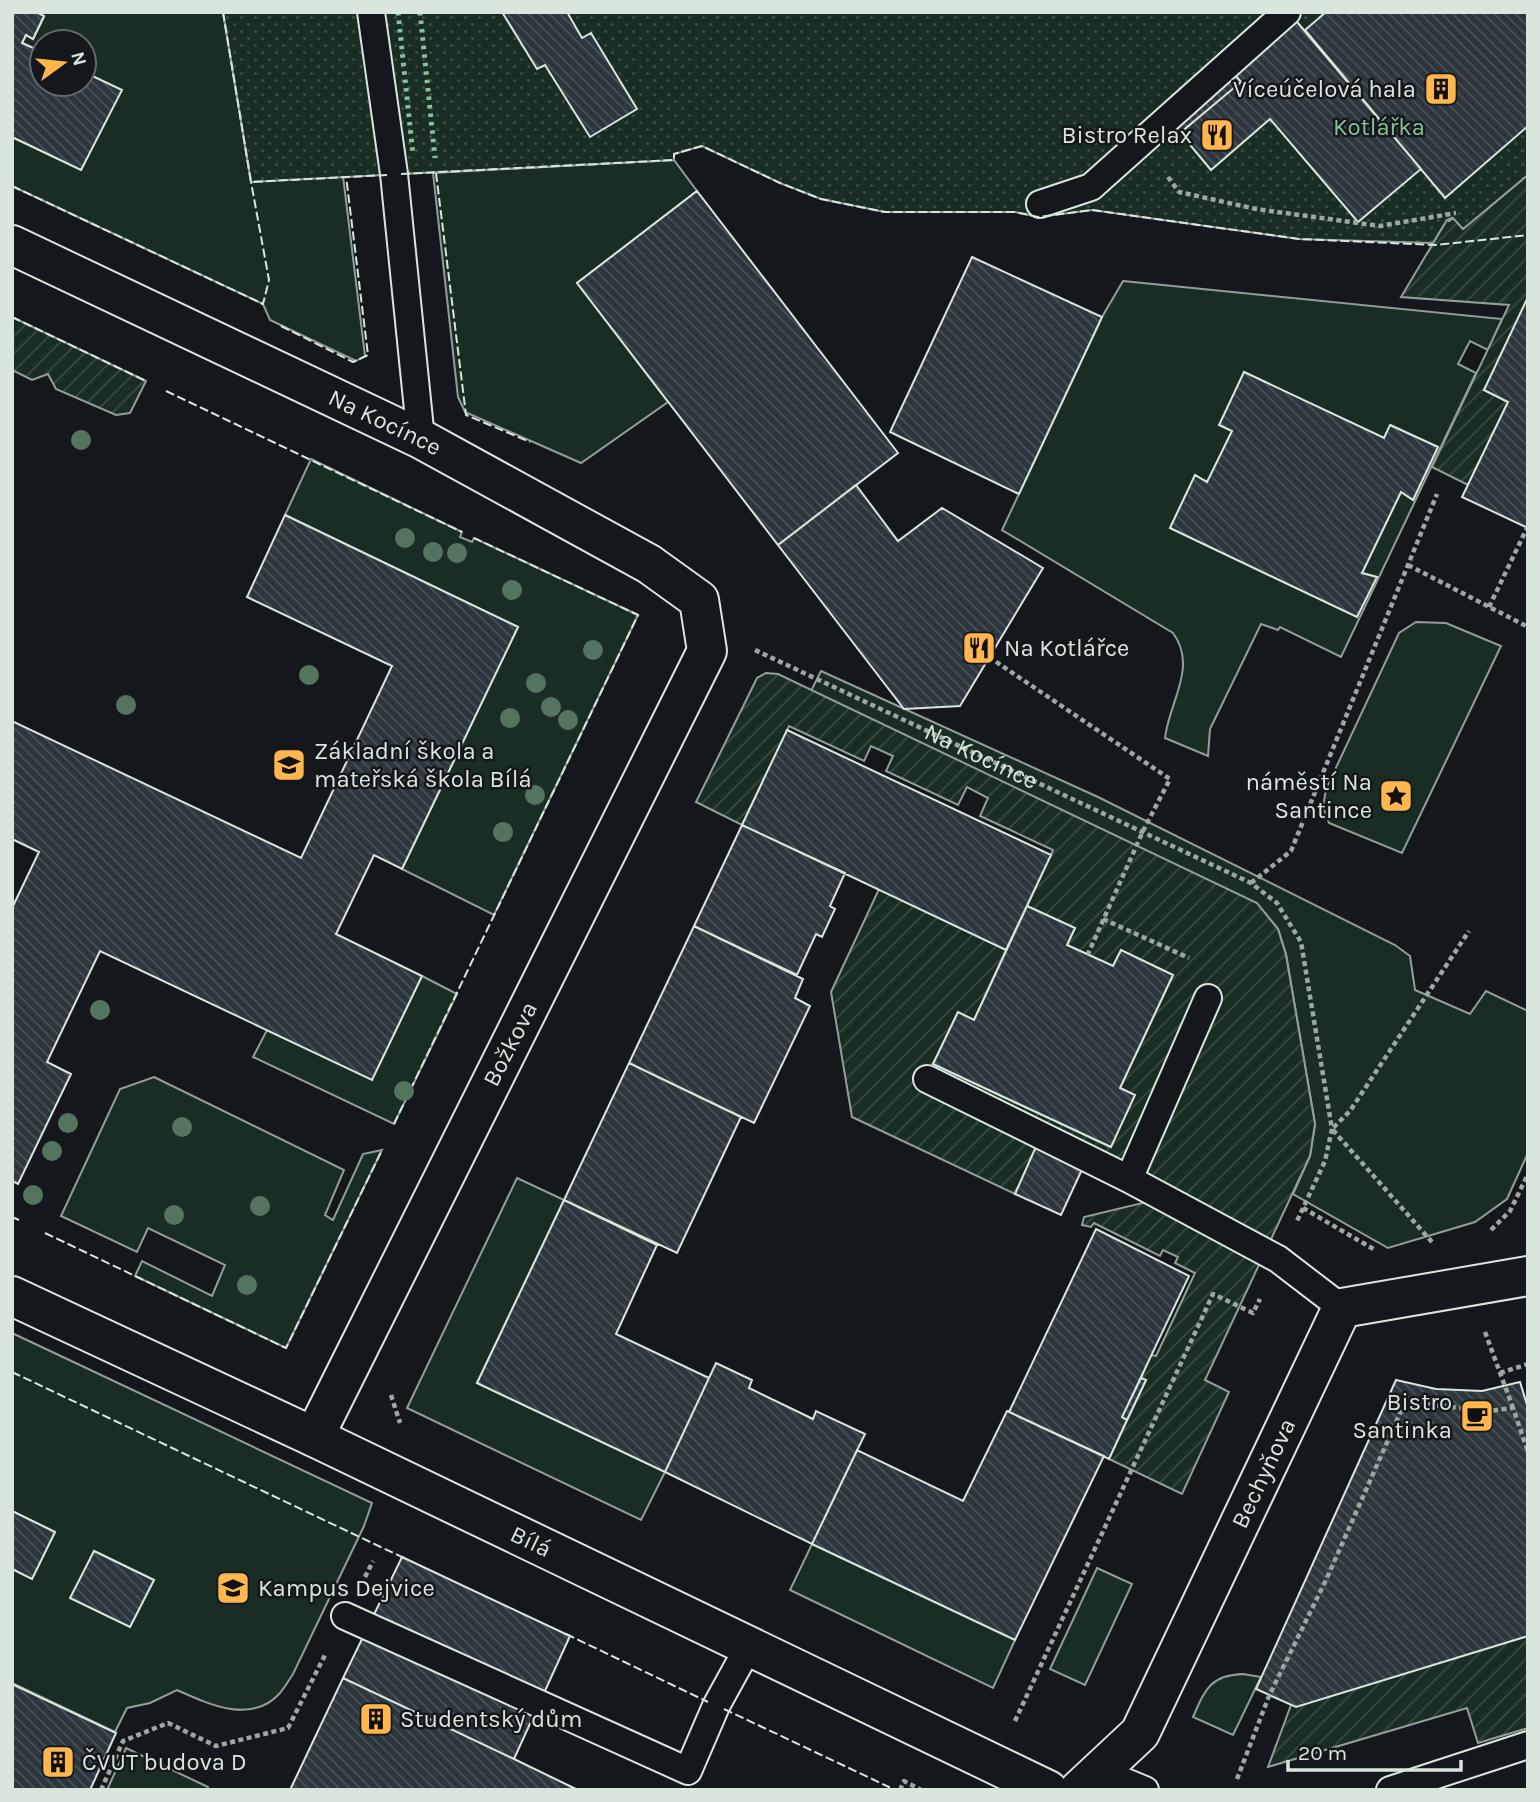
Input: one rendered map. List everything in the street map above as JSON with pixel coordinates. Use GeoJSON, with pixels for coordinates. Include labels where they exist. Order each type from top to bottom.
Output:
{"type":"FeatureCollection","features":[{"type":"Feature","properties":{"kind":"street","name":"Na Kocínce"},"geometry":{"type":"LineString","coordinates":[[12,245],[421,439],[649,564],[699,600],[706,651]]}},
{"type":"Feature","properties":{"kind":"street","name":"Božkova"},"geometry":{"type":"LineString","coordinates":[[314,1437],[706,651]]}},
{"type":"Feature","properties":{"kind":"street"},"geometry":{"type":"LineString","coordinates":[[1342,1308],[1528,1276]]}},
{"type":"Feature","properties":{"kind":"street","name":"Bílá"},"geometry":{"type":"LineString","coordinates":[[12,1296],[314,1437],[1048,1790]]}},
{"type":"Feature","properties":{"kind":"street","name":"Bechyňova"},"geometry":{"type":"LineString","coordinates":[[1089,1781],[1140,1733],[1342,1308]]}},
{"type":"Feature","properties":{"kind":"lane"},"geometry":{"type":"LineString","coordinates":[[371,12],[394,174],[421,439]]}},
{"type":"Feature","properties":{"kind":"lane"},"geometry":{"type":"LineString","coordinates":[[1040,204],[1091,187],[1287,12]]}},
{"type":"Feature","properties":{"kind":"lane"},"geometry":{"type":"LineString","coordinates":[[1129,1179],[1208,998]]}},
{"type":"Feature","properties":{"kind":"lane"},"geometry":{"type":"LineString","coordinates":[[927,1079],[1129,1179],[1278,1259],[1342,1308]]}},
{"type":"Feature","properties":{"kind":"lane"},"geometry":{"type":"LineString","coordinates":[[345,1616],[688,1771],[716,1706],[749,1646]]}},
{"type":"Feature","properties":{"kind":"lane"},"geometry":{"type":"LineString","coordinates":[[1390,1790],[1528,1745]]}},
{"type":"Feature","properties":{"kind":"lane"},"geometry":{"type":"LineString","coordinates":[[1089,1781],[1145,1790]]}},
{"type":"Feature","properties":{"kind":"path"},"geometry":{"type":"LineString","coordinates":[[1143,140],[1179,192],[1191,195],[1256,209],[1380,226],[1456,213]]}},
{"type":"Feature","properties":{"kind":"path"},"geometry":{"type":"LineString","coordinates":[[1251,883],[1291,850],[1437,494]]}},
{"type":"Feature","properties":{"kind":"path"},"geometry":{"type":"LineString","coordinates":[[1489,607],[1527,528]]}},
{"type":"Feature","properties":{"kind":"path"},"geometry":{"type":"LineString","coordinates":[[1408,565],[1528,627]]}},
{"type":"Feature","properties":{"kind":"path","name":"Na Kocínce"},"geometry":{"type":"LineString","coordinates":[[706,651],[754,650],[1251,883],[1278,903],[1301,942],[1332,1129]]}},
{"type":"Feature","properties":{"kind":"path"},"geometry":{"type":"LineString","coordinates":[[989,657],[1170,779],[1143,831],[1088,954]]}},
{"type":"Feature","properties":{"kind":"path"},"geometry":{"type":"LineString","coordinates":[[1103,919],[1213,970],[1208,998]]}},
{"type":"Feature","properties":{"kind":"path"},"geometry":{"type":"LineString","coordinates":[[995,1763],[1213,1294],[1253,1313],[1325,1161],[1332,1129],[1350,1111],[1469,931]]}},
{"type":"Feature","properties":{"kind":"path"},"geometry":{"type":"LineString","coordinates":[[1332,1129],[1438,1248]]}},
{"type":"Feature","properties":{"kind":"path"},"geometry":{"type":"LineString","coordinates":[[1481,1240],[1510,1211],[1528,1174]]}},
{"type":"Feature","properties":{"kind":"path"},"geometry":{"type":"LineString","coordinates":[[1303,1208],[1373,1249],[1386,1252]]}},
{"type":"Feature","properties":{"kind":"path"},"geometry":{"type":"LineString","coordinates":[[1500,1373],[1528,1364]]}},
{"type":"Feature","properties":{"kind":"path"},"geometry":{"type":"LineString","coordinates":[[1504,1386],[1528,1452]]}},
{"type":"Feature","properties":{"kind":"path"},"geometry":{"type":"LineString","coordinates":[[390,1395],[401,1424]]}},
{"type":"Feature","properties":{"kind":"path"},"geometry":{"type":"LineString","coordinates":[[1237,1779],[1269,1696],[1326,1580],[1405,1402],[1488,1411],[1513,1408]]}},
{"type":"Feature","properties":{"kind":"path"},"geometry":{"type":"LineString","coordinates":[[101,1790],[123,1741],[169,1723],[216,1746],[288,1728],[373,1561]]}},
{"type":"Feature","properties":{"kind":"path"},"geometry":{"type":"LineString","coordinates":[[900,1790],[904,1781],[921,1790]]}},
{"type":"Feature","properties":{"kind":"green space"},"geometry":{"type":"Polygon","coordinates":[[[36,12],[223,12],[251,182],[343,176],[365,356],[356,361],[270,320],[263,304],[12,186],[12,137],[81,170],[121,90],[98,79],[98,28],[38,28],[44,17],[36,12]]]}},
{"type":"Feature","properties":{"kind":"green space","name":"Kotlářka"},"geometry":{"type":"Polygon","coordinates":[[[223,12],[1528,12],[1528,175],[1463,230],[1452,218],[1447,220],[1433,243],[1299,239],[1092,210],[1038,217],[1015,212],[885,212],[821,199],[702,146],[674,154],[674,160],[251,182],[223,12]]]}},
{"type":"Feature","properties":{"kind":"green space"},"geometry":{"type":"Polygon","coordinates":[[[26,35],[28,36],[28,46],[22,43],[26,35]]]}},
{"type":"Feature","properties":{"kind":"green space"},"geometry":{"type":"Polygon","coordinates":[[[674,160],[697,191],[577,283],[668,402],[581,463],[465,412],[458,397],[433,173],[674,160]]]}},
{"type":"Feature","properties":{"kind":"green space"},"geometry":{"type":"Polygon","coordinates":[[[1528,175],[1528,297],[1484,390],[1508,402],[1468,485],[1432,467],[1509,305],[1401,297],[1447,220],[1453,218],[1463,229],[1528,175]]]}},
{"type":"Feature","properties":{"kind":"green space"},"geometry":{"type":"Polygon","coordinates":[[[1123,281],[1502,319],[1488,350],[1470,341],[1458,364],[1476,373],[1341,657],[1280,627],[1278,630],[1261,624],[1210,729],[1208,756],[1165,738],[1183,672],[1180,646],[1173,633],[1002,530],[1102,317],[1123,281]],[[1244,372],[1220,425],[1232,431],[1208,482],[1195,476],[1170,528],[1357,617],[1376,577],[1362,573],[1401,492],[1413,500],[1438,447],[1391,425],[1384,438],[1244,372]]]}},
{"type":"Feature","properties":{"kind":"green space"},"geometry":{"type":"Polygon","coordinates":[[[12,317],[146,381],[130,413],[116,415],[56,389],[48,374],[32,380],[12,370],[12,317]]]}},
{"type":"Feature","properties":{"kind":"green space"},"geometry":{"type":"Polygon","coordinates":[[[311,459],[462,532],[460,537],[472,542],[474,538],[638,615],[494,915],[402,869],[518,627],[285,515],[311,459]]]}},
{"type":"Feature","properties":{"kind":"green space"},"geometry":{"type":"Polygon","coordinates":[[[1416,622],[1446,623],[1501,646],[1402,853],[1329,823],[1323,807],[1326,789],[1399,633],[1416,622]]]}},
{"type":"Feature","properties":{"kind":"green space"},"geometry":{"type":"Polygon","coordinates":[[[821,671],[1098,797],[1395,945],[1410,956],[1415,990],[1470,1014],[1486,991],[1528,1011],[1528,1153],[1507,1199],[1475,1222],[1388,1248],[1293,1194],[1310,1156],[1315,1124],[1286,954],[1278,929],[1257,904],[811,691],[821,671]]]}},
{"type":"Feature","properties":{"kind":"green space"},"geometry":{"type":"Polygon","coordinates":[[[766,673],[778,674],[1257,903],[1278,929],[1286,955],[1315,1124],[1310,1156],[1205,1380],[1229,1392],[1182,1494],[1109,1459],[1146,1380],[1141,1378],[1151,1355],[1156,1356],[1195,1273],[1175,1263],[1178,1257],[1163,1250],[1160,1256],[1094,1223],[1091,1227],[1082,1225],[1084,1217],[1151,1201],[1039,1142],[1015,1194],[852,1117],[831,992],[879,889],[1006,950],[974,1020],[958,1012],[933,1064],[1110,1147],[1134,1095],[1120,1088],[1173,975],[1121,950],[1113,966],[1067,945],[1075,928],[1027,906],[1053,850],[980,816],[988,798],[967,787],[958,805],[886,771],[893,756],[871,746],[864,761],[789,726],[742,825],[696,802],[757,678],[766,673]]]}},
{"type":"Feature","properties":{"kind":"green space"},"geometry":{"type":"Polygon","coordinates":[[[422,976],[457,994],[394,1124],[253,1057],[267,1030],[372,1079],[422,976]]]}},
{"type":"Feature","properties":{"kind":"green space"},"geometry":{"type":"Polygon","coordinates":[[[154,1077],[344,1170],[325,1215],[333,1220],[363,1154],[382,1150],[286,1348],[135,1276],[142,1261],[212,1296],[225,1265],[148,1228],[137,1252],[61,1216],[120,1089],[154,1077]]]}},
{"type":"Feature","properties":{"kind":"green space"},"geometry":{"type":"Polygon","coordinates":[[[517,1178],[564,1200],[477,1383],[665,1472],[641,1520],[407,1408],[517,1178]]]}},
{"type":"Feature","properties":{"kind":"green space"},"geometry":{"type":"Polygon","coordinates":[[[12,1333],[372,1503],[364,1526],[293,1674],[269,1703],[243,1710],[230,1709],[177,1690],[150,1703],[127,1708],[115,1732],[12,1683],[12,1569],[32,1579],[55,1532],[12,1511],[12,1333]],[[94,1551],[71,1598],[130,1627],[154,1580],[94,1551]]]}},
{"type":"Feature","properties":{"kind":"green space"},"geometry":{"type":"Polygon","coordinates":[[[812,1544],[1015,1640],[993,1688],[790,1590],[812,1544]]]}},
{"type":"Feature","properties":{"kind":"green space"},"geometry":{"type":"Polygon","coordinates":[[[1097,1568],[1132,1584],[1085,1685],[1050,1669],[1097,1568]]]}},
{"type":"Feature","properties":{"kind":"green space"},"geometry":{"type":"Polygon","coordinates":[[[1528,1635],[1528,1728],[1478,1743],[1467,1708],[1268,1767],[1291,1705],[1528,1635]]]}},
{"type":"Feature","properties":{"kind":"green space"},"geometry":{"type":"Polygon","coordinates":[[[1243,1674],[1261,1677],[1233,1735],[1193,1717],[1210,1686],[1223,1677],[1243,1674]]]}},
{"type":"Feature","properties":{"kind":"green space"},"geometry":{"type":"Polygon","coordinates":[[[126,1748],[208,1787],[206,1790],[107,1790],[126,1748]]]}},
{"type":"Feature","properties":{"kind":"building"},"geometry":{"type":"Polygon","coordinates":[[[12,12],[36,12],[44,16],[38,28],[28,28],[28,36],[26,35],[22,43],[28,46],[28,98],[98,98],[98,79],[122,90],[81,170],[12,137],[12,12]]]}},
{"type":"Feature","properties":{"kind":"building"},"geometry":{"type":"Polygon","coordinates":[[[502,12],[567,12],[582,38],[591,33],[637,109],[590,137],[545,65],[537,69],[502,12]]]}},
{"type":"Feature","properties":{"kind":"building","name":"Víceúčelová hala"},"geometry":{"type":"Polygon","coordinates":[[[1326,12],[1528,12],[1528,126],[1445,198],[1305,30],[1326,12]]]}},
{"type":"Feature","properties":{"kind":"building"},"geometry":{"type":"Polygon","coordinates":[[[1292,16],[1421,169],[1358,222],[1270,119],[1211,170],[1180,133],[1241,82],[1229,68],[1292,16]]]}},
{"type":"Feature","properties":{"kind":"building"},"geometry":{"type":"Polygon","coordinates":[[[1229,68],[1241,82],[1180,133],[1168,120],[1229,68]]]}},
{"type":"Feature","properties":{"kind":"building"},"geometry":{"type":"Polygon","coordinates":[[[697,191],[898,453],[778,545],[577,283],[697,191]]]}},
{"type":"Feature","properties":{"kind":"building"},"geometry":{"type":"Polygon","coordinates":[[[972,257],[1102,317],[1019,494],[890,432],[972,257]]]}},
{"type":"Feature","properties":{"kind":"building"},"geometry":{"type":"Polygon","coordinates":[[[1528,297],[1528,528],[1462,497],[1508,402],[1484,390],[1528,297]]]}},
{"type":"Feature","properties":{"kind":"building"},"geometry":{"type":"Polygon","coordinates":[[[1244,372],[1384,438],[1390,425],[1438,447],[1413,500],[1401,492],[1362,573],[1377,577],[1357,617],[1170,528],[1195,475],[1207,482],[1232,431],[1219,425],[1244,372]]]}},
{"type":"Feature","properties":{"kind":"building"},"geometry":{"type":"Polygon","coordinates":[[[856,485],[898,541],[942,508],[1043,568],[960,706],[904,709],[778,545],[856,485]]]}},
{"type":"Feature","properties":{"kind":"building"},"geometry":{"type":"Polygon","coordinates":[[[285,515],[518,627],[402,869],[374,855],[336,934],[422,976],[372,1080],[100,951],[47,1062],[71,1074],[18,1184],[12,1181],[12,908],[39,852],[12,839],[12,721],[301,858],[392,666],[247,597],[285,515]]]}},
{"type":"Feature","properties":{"kind":"building"},"geometry":{"type":"Polygon","coordinates":[[[787,730],[1051,855],[1006,950],[742,825],[787,730]]]}},
{"type":"Feature","properties":{"kind":"building"},"geometry":{"type":"Polygon","coordinates":[[[742,825],[845,873],[830,906],[835,909],[822,937],[816,934],[797,975],[694,926],[742,825]]]}},
{"type":"Feature","properties":{"kind":"building"},"geometry":{"type":"Polygon","coordinates":[[[1027,906],[1075,928],[1067,945],[1113,966],[1121,950],[1173,975],[1120,1088],[1135,1095],[1111,1147],[933,1064],[958,1012],[974,1020],[1027,906]]]}},
{"type":"Feature","properties":{"kind":"building"},"geometry":{"type":"Polygon","coordinates":[[[694,926],[803,979],[795,998],[810,1006],[754,1123],[629,1063],[694,926]]]}},
{"type":"Feature","properties":{"kind":"building"},"geometry":{"type":"Polygon","coordinates":[[[629,1063],[741,1117],[677,1253],[564,1200],[629,1063]]]}},
{"type":"Feature","properties":{"kind":"building"},"geometry":{"type":"Polygon","coordinates":[[[1038,1142],[1085,1163],[1061,1215],[1015,1194],[1038,1142]]]}},
{"type":"Feature","properties":{"kind":"building"},"geometry":{"type":"Polygon","coordinates":[[[564,1200],[657,1245],[616,1334],[709,1378],[665,1472],[477,1383],[564,1200]]]}},
{"type":"Feature","properties":{"kind":"building"},"geometry":{"type":"Polygon","coordinates":[[[1096,1229],[1189,1276],[1122,1417],[1127,1420],[1109,1459],[1009,1412],[1096,1229]]]}},
{"type":"Feature","properties":{"kind":"building"},"geometry":{"type":"Polygon","coordinates":[[[716,1363],[752,1380],[749,1388],[813,1419],[816,1411],[865,1434],[812,1544],[665,1472],[716,1363]]]}},
{"type":"Feature","properties":{"kind":"building"},"geometry":{"type":"Polygon","coordinates":[[[1141,1378],[1146,1380],[1127,1420],[1122,1417],[1141,1378]]]}},
{"type":"Feature","properties":{"kind":"building"},"geometry":{"type":"Polygon","coordinates":[[[1396,1380],[1436,1389],[1482,1391],[1520,1382],[1528,1408],[1528,1636],[1296,1707],[1256,1689],[1396,1380]]]}},
{"type":"Feature","properties":{"kind":"building"},"geometry":{"type":"Polygon","coordinates":[[[1007,1411],[1104,1456],[1015,1640],[812,1544],[857,1450],[963,1501],[1007,1411]]]}},
{"type":"Feature","properties":{"kind":"building"},"geometry":{"type":"Polygon","coordinates":[[[12,1511],[55,1532],[32,1579],[12,1569],[12,1511]]]}},
{"type":"Feature","properties":{"kind":"building"},"geometry":{"type":"Polygon","coordinates":[[[94,1551],[154,1580],[130,1627],[70,1598],[94,1551]]]}},
{"type":"Feature","properties":{"kind":"building"},"geometry":{"type":"Polygon","coordinates":[[[402,1557],[570,1636],[514,1759],[343,1678],[402,1557]]]}},
{"type":"Feature","properties":{"kind":"building","name":"Studentský dům"},"geometry":{"type":"Polygon","coordinates":[[[343,1678],[514,1759],[578,1790],[290,1790],[343,1678]]]}},
{"type":"Feature","properties":{"kind":"building","name":"ČVUT budova D"},"geometry":{"type":"Polygon","coordinates":[[[12,1684],[116,1733],[90,1790],[12,1790],[12,1684]]]}},
{"type":"Feature","properties":{"kind":"hedge"},"geometry":{"type":"LineString","coordinates":[[398,12],[413,155]]}},
{"type":"Feature","properties":{"kind":"hedge"},"geometry":{"type":"LineString","coordinates":[[420,12],[435,158]]}},
{"type":"Feature","properties":{"kind":"fence"},"geometry":{"type":"LineString","coordinates":[[223,12],[251,182],[387,175]]}},
{"type":"Feature","properties":{"kind":"fence"},"geometry":{"type":"LineString","coordinates":[[401,174],[674,160],[674,154],[702,146],[821,199],[885,212],[1015,212],[1038,217],[1092,210],[1299,239],[1436,245],[1528,235]]}},
{"type":"Feature","properties":{"kind":"fence"},"geometry":{"type":"LineString","coordinates":[[436,173],[466,415],[530,442]]}},
{"type":"Feature","properties":{"kind":"fence"},"geometry":{"type":"LineString","coordinates":[[281,326],[353,362],[368,355],[346,176]]}},
{"type":"Feature","properties":{"kind":"fence"},"geometry":{"type":"LineString","coordinates":[[12,186],[263,304],[269,280],[251,182]]}},
{"type":"Feature","properties":{"kind":"fence"},"geometry":{"type":"LineString","coordinates":[[12,317],[146,381]]}},
{"type":"Feature","properties":{"kind":"fence"},"geometry":{"type":"LineString","coordinates":[[166,391],[462,532]]}},
{"type":"Feature","properties":{"kind":"fence"},"geometry":{"type":"LineString","coordinates":[[394,1124],[638,615],[474,538]]}},
{"type":"Feature","properties":{"kind":"fence"},"geometry":{"type":"LineString","coordinates":[[45,1233],[286,1348],[382,1150]]}},
{"type":"Feature","properties":{"kind":"fence"},"geometry":{"type":"LineString","coordinates":[[12,1217],[19,1220]]}},
{"type":"Feature","properties":{"kind":"fence"},"geometry":{"type":"LineString","coordinates":[[12,1372],[404,1558]]}},
{"type":"Feature","properties":{"kind":"fence"},"geometry":{"type":"LineString","coordinates":[[566,1634],[708,1702]]}},
{"type":"Feature","properties":{"kind":"fence"},"geometry":{"type":"LineString","coordinates":[[724,1709],[889,1787],[888,1790]]}},
{"type":"Feature","properties":{"kind":"place","name":"Víceúčelová hala"},"geometry":{"type":"Point","coordinates":[1441,89]}},
{"type":"Feature","properties":{"kind":"place","name":"Bistro Relax"},"geometry":{"type":"Point","coordinates":[1217,135]}},
{"type":"Feature","properties":{"kind":"place","name":"Na Kotlářce"},"geometry":{"type":"Point","coordinates":[979,648]}},
{"type":"Feature","properties":{"kind":"place","name":"Základní škola a mateřská škola Bílá"},"geometry":{"type":"Point","coordinates":[289,765]}},
{"type":"Feature","properties":{"kind":"place","name":"náměstí Na Santince"},"geometry":{"type":"Point","coordinates":[1396,796]}},
{"type":"Feature","properties":{"kind":"place","name":"Bistro Santinka"},"geometry":{"type":"Point","coordinates":[1477,1416]}},
{"type":"Feature","properties":{"kind":"place","name":"Kampus Dejvice"},"geometry":{"type":"Point","coordinates":[233,1588]}},
{"type":"Feature","properties":{"kind":"place","name":"Studentský dům"},"geometry":{"type":"Point","coordinates":[376,1719]}},
{"type":"Feature","properties":{"kind":"place","name":"ČVUT budova D"},"geometry":{"type":"Point","coordinates":[58,1762]}}]}
